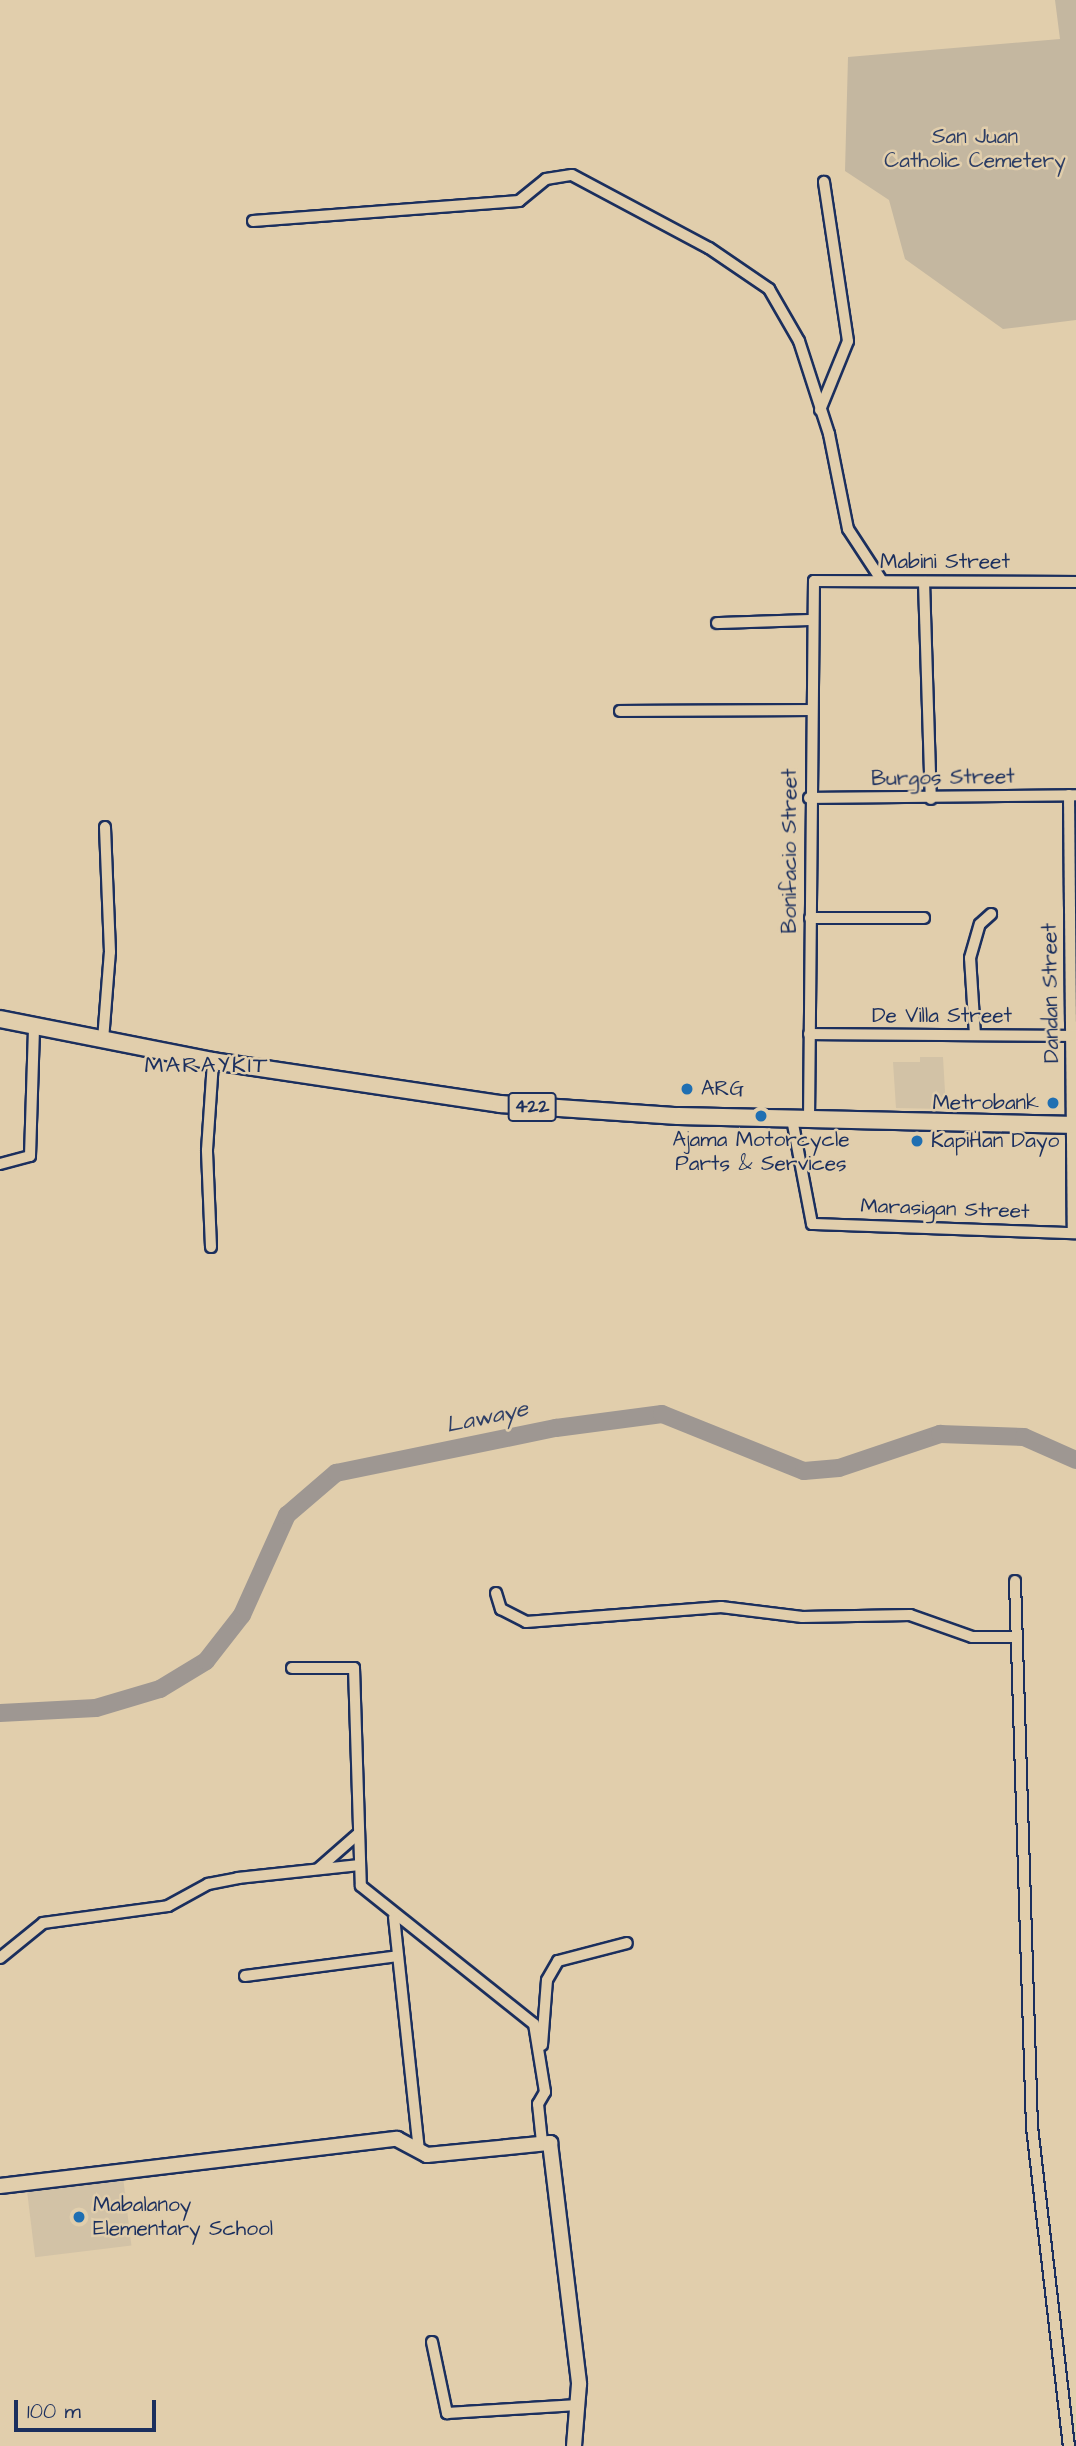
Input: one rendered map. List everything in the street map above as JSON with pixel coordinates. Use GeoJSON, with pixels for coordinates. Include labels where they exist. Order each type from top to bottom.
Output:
{"type":"FeatureCollection","features":[{"type":"Feature","properties":{"kind":"main road","name":"422"},"geometry":{"type":"LineString","coordinates":[[0,1019],[213,1061],[500,1104],[809,1120],[1074,1125]]}},
{"type":"Feature","properties":{"kind":"street"},"geometry":{"type":"LineString","coordinates":[[253,221],[519,201],[546,178],[572,175],[709,248],[769,289],[799,341],[820,410],[848,529],[882,581]]}},
{"type":"Feature","properties":{"kind":"street"},"geometry":{"type":"LineString","coordinates":[[820,410],[848,341],[824,182]]}},
{"type":"Feature","properties":{"kind":"street","name":"Mabini Street"},"geometry":{"type":"LineString","coordinates":[[814,581],[1076,582]]}},
{"type":"Feature","properties":{"kind":"street","name":"Bonifacio Street"},"geometry":{"type":"LineString","coordinates":[[809,1120],[809,710],[814,581]]}},
{"type":"Feature","properties":{"kind":"street"},"geometry":{"type":"LineString","coordinates":[[924,582],[931,799]]}},
{"type":"Feature","properties":{"kind":"street"},"geometry":{"type":"LineString","coordinates":[[717,622],[812,620]]}},
{"type":"Feature","properties":{"kind":"street"},"geometry":{"type":"LineString","coordinates":[[620,711],[809,710]]}},
{"type":"Feature","properties":{"kind":"street","name":"Burgos Street"},"geometry":{"type":"LineString","coordinates":[[809,798],[931,799],[1072,795]]}},
{"type":"Feature","properties":{"kind":"street","name":"Dandan Street"},"geometry":{"type":"LineString","coordinates":[[1072,795],[1074,1233]]}},
{"type":"Feature","properties":{"kind":"street"},"geometry":{"type":"LineString","coordinates":[[103,1040],[110,952],[105,827]]}},
{"type":"Feature","properties":{"kind":"street"},"geometry":{"type":"LineString","coordinates":[[975,1035],[970,958],[980,924],[991,914]]}},
{"type":"Feature","properties":{"kind":"street"},"geometry":{"type":"LineString","coordinates":[[810,918],[924,918]]}},
{"type":"Feature","properties":{"kind":"street"},"geometry":{"type":"LineString","coordinates":[[0,1164],[30,1156],[34,1026]]}},
{"type":"Feature","properties":{"kind":"street","name":"De Villa Street"},"geometry":{"type":"LineString","coordinates":[[809,1034],[1073,1036]]}},
{"type":"Feature","properties":{"kind":"street"},"geometry":{"type":"LineString","coordinates":[[211,1247],[207,1150],[213,1061]]}},
{"type":"Feature","properties":{"kind":"street","name":"Marasigan Street"},"geometry":{"type":"LineString","coordinates":[[792,1119],[812,1224],[1074,1233]]}},
{"type":"Feature","properties":{"kind":"street"},"geometry":{"type":"LineString","coordinates":[[1015,1581],[1014,1637],[1032,2127],[1069,2446]]}},
{"type":"Feature","properties":{"kind":"street"},"geometry":{"type":"LineString","coordinates":[[496,1593],[501,1609],[526,1622],[721,1607],[802,1617],[910,1615],[972,1637],[1014,1637]]}},
{"type":"Feature","properties":{"kind":"street"},"geometry":{"type":"LineString","coordinates":[[292,1668],[354,1668],[361,1886],[394,1917],[534,2024],[542,2049]]}},
{"type":"Feature","properties":{"kind":"street"},"geometry":{"type":"LineString","coordinates":[[318,1869],[358,1834]]}},
{"type":"Feature","properties":{"kind":"street"},"geometry":{"type":"LineString","coordinates":[[0,1958],[43,1923],[168,1906],[208,1884],[359,1865]]}},
{"type":"Feature","properties":{"kind":"street"},"geometry":{"type":"LineString","coordinates":[[394,1917],[419,2152]]}},
{"type":"Feature","properties":{"kind":"street"},"geometry":{"type":"LineString","coordinates":[[542,2143],[542,2049],[547,1980],[558,1961],[626,1944]]}},
{"type":"Feature","properties":{"kind":"street"},"geometry":{"type":"LineString","coordinates":[[245,1976],[398,1956]]}},
{"type":"Feature","properties":{"kind":"street"},"geometry":{"type":"LineString","coordinates":[[0,2186],[397,2139],[419,2152],[550,2143],[554,2160],[578,2405],[574,2446]]}},
{"type":"Feature","properties":{"kind":"street"},"geometry":{"type":"LineString","coordinates":[[432,2342],[447,2413],[578,2405]]}},
{"type":"Feature","properties":{"kind":"shaded area"},"geometry":{"type":"Polygon","coordinates":[[[920,1057],[943,1057],[946,1109],[896,1108],[893,1062],[920,1062],[920,1057]]]}},
{"type":"Feature","properties":{"kind":"shaded area","name":"Mabalanoy Elementary School"},"geometry":{"type":"Polygon","coordinates":[[[123,2177],[131,2245],[35,2257],[27,2189],[123,2177]]]}},
{"type":"Feature","properties":{"kind":"green space","name":"San Juan Catholic Cemetery"},"geometry":{"type":"Polygon","coordinates":[[[1055,0],[1076,0],[1076,320],[1003,329],[905,259],[889,200],[845,171],[848,57],[1060,39],[1055,0]]]}},
{"type":"Feature","properties":{"kind":"waterway","name":"Lawaye"},"geometry":{"type":"LineString","coordinates":[[0,1713],[96,1708],[160,1689],[206,1661],[242,1615],[287,1515],[336,1473],[556,1428],[662,1414],[804,1471],[839,1468],[940,1434],[1024,1437],[1076,1460]]}},
{"type":"Feature","properties":{"kind":"place","name":"ARG"},"geometry":{"type":"Point","coordinates":[687,1089]}},
{"type":"Feature","properties":{"kind":"place","name":"Metrobank"},"geometry":{"type":"Point","coordinates":[1053,1103]}},
{"type":"Feature","properties":{"kind":"place","name":"Ajama Motorcycle Parts & Services"},"geometry":{"type":"Point","coordinates":[761,1116]}},
{"type":"Feature","properties":{"kind":"place","name":"KapiHan Dayo"},"geometry":{"type":"Point","coordinates":[917,1141]}},
{"type":"Feature","properties":{"kind":"place","name":"Mabalanoy Elementary School"},"geometry":{"type":"Point","coordinates":[79,2217]}},
{"type":"Feature","properties":{"kind":"district","name":"MARAYKIT"},"geometry":{"type":"Point","coordinates":[207,1065]}}]}
